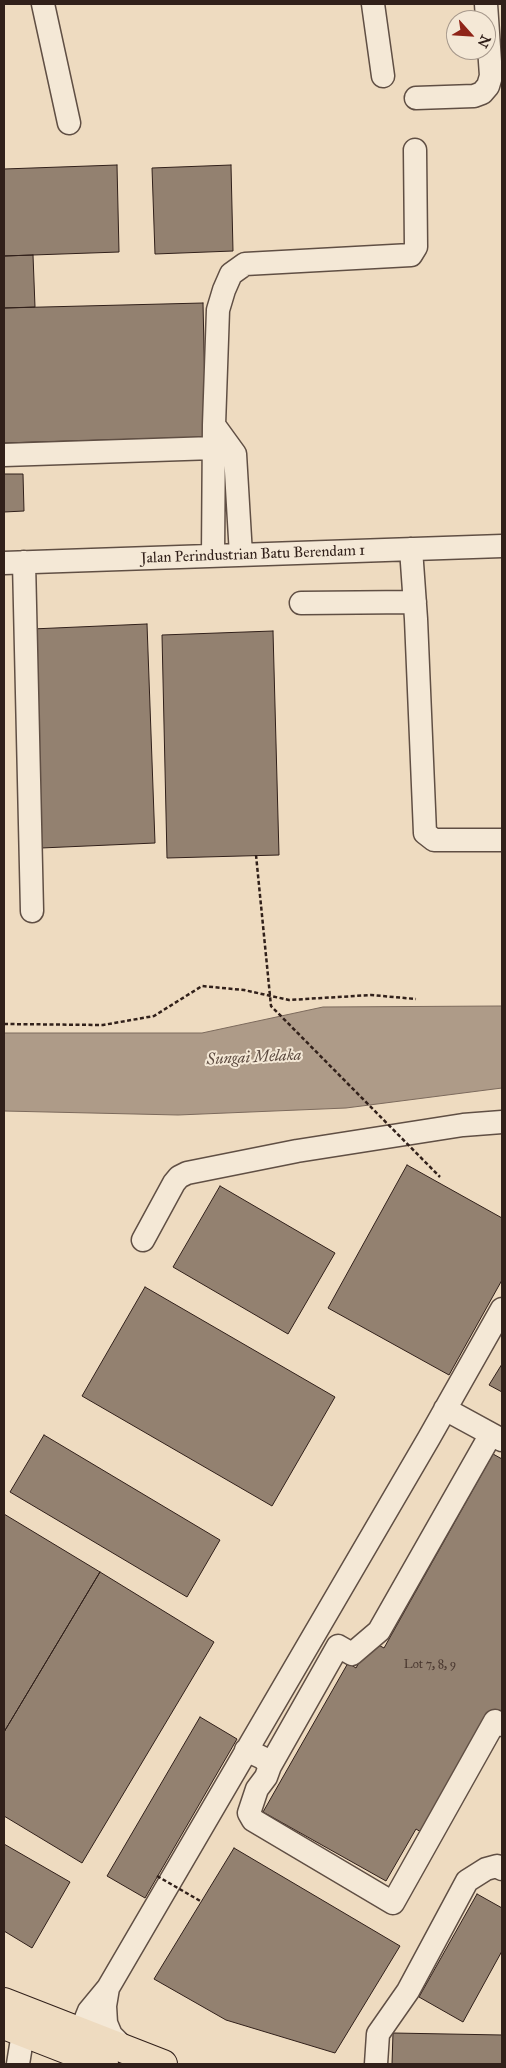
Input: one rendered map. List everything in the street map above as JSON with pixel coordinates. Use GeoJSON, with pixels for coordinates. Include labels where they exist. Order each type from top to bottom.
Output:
{"type":"FeatureCollection","features":[{"type":"Feature","properties":{"kind":"main road"},"geometry":{"type":"LineString","coordinates":[[4,2002],[76,2042],[104,2064]]}},
{"type":"Feature","properties":{"kind":"main road"},"geometry":{"type":"LineString","coordinates":[[13,2029],[128,2051],[164,2064]]}},
{"type":"Feature","properties":{"kind":"street"},"geometry":{"type":"LineString","coordinates":[[43,4],[69,123]]}},
{"type":"Feature","properties":{"kind":"street"},"geometry":{"type":"LineString","coordinates":[[374,4],[383,76]]}},
{"type":"Feature","properties":{"kind":"street"},"geometry":{"type":"LineString","coordinates":[[416,98],[474,96],[482,93],[488,86],[491,76],[486,4]]}},
{"type":"Feature","properties":{"kind":"street"},"geometry":{"type":"LineString","coordinates":[[213,556],[214,425],[218,310],[231,274],[245,264],[411,255],[416,247],[415,150]]}},
{"type":"Feature","properties":{"kind":"street"},"geometry":{"type":"LineString","coordinates":[[214,425],[235,454],[241,555]]}},
{"type":"Feature","properties":{"kind":"street"},"geometry":{"type":"LineString","coordinates":[[4,455],[214,448]]}},
{"type":"Feature","properties":{"kind":"street","name":"Jalan Perindustrian Batu Berendam 1"},"geometry":{"type":"LineString","coordinates":[[14,563],[502,546]]}},
{"type":"Feature","properties":{"kind":"street"},"geometry":{"type":"LineString","coordinates":[[411,549],[425,833],[434,840],[502,840]]}},
{"type":"Feature","properties":{"kind":"street"},"geometry":{"type":"LineString","coordinates":[[14,563],[32,911]]}},
{"type":"Feature","properties":{"kind":"street"},"geometry":{"type":"LineString","coordinates":[[301,603],[415,602]]}},
{"type":"Feature","properties":{"kind":"street"},"geometry":{"type":"LineString","coordinates":[[142,1240],[174,1183],[187,1173],[307,1149],[463,1125],[502,1122]]}},
{"type":"Feature","properties":{"kind":"street"},"geometry":{"type":"LineString","coordinates":[[76,2042],[89,2011],[108,1988],[502,1309]]}},
{"type":"Feature","properties":{"kind":"street"},"geometry":{"type":"LineString","coordinates":[[445,1409],[496,1437],[379,1631],[352,1654],[338,1646],[270,1766],[266,1777],[257,1789],[249,1813],[253,1820],[393,1903],[495,1721],[502,1725]]}},
{"type":"Feature","properties":{"kind":"street"},"geometry":{"type":"LineString","coordinates":[[246,1750],[263,1758],[270,1766]]}},
{"type":"Feature","properties":{"kind":"street"},"geometry":{"type":"LineString","coordinates":[[376,2064],[378,2034],[408,1991],[467,1881],[486,1869],[497,1866],[502,1869]]}},
{"type":"Feature","properties":{"kind":"street"},"geometry":{"type":"LineString","coordinates":[[108,1988],[105,2006],[106,2023],[111,2035],[128,2051]]}},
{"type":"Feature","properties":{"kind":"street"},"geometry":{"type":"LineString","coordinates":[[13,2029],[18,2064]]}},
{"type":"Feature","properties":{"kind":"path"},"geometry":{"type":"LineString","coordinates":[[256,855],[271,1006],[440,1177]]}},
{"type":"Feature","properties":{"kind":"path"},"geometry":{"type":"LineString","coordinates":[[4,1024],[103,1025],[154,1016],[202,986],[244,990],[289,1000],[371,995],[416,999]]}},
{"type":"Feature","properties":{"kind":"path"},"geometry":{"type":"LineString","coordinates":[[157,1876],[202,1902]]}},
{"type":"Feature","properties":{"kind":"water","name":"Sungai Melaka"},"geometry":{"type":"Polygon","coordinates":[[[502,1006],[502,1088],[346,1108],[178,1115],[4,1111],[4,1033],[202,1033],[323,1007],[502,1006]]]}},
{"type":"Feature","properties":{"kind":"building"},"geometry":{"type":"Polygon","coordinates":[[[117,165],[119,252],[4,256],[4,169],[117,165]]]}},
{"type":"Feature","properties":{"kind":"building"},"geometry":{"type":"Polygon","coordinates":[[[231,165],[233,251],[155,254],[152,168],[231,165]]]}},
{"type":"Feature","properties":{"kind":"building"},"geometry":{"type":"Polygon","coordinates":[[[33,255],[35,307],[4,308],[4,256],[33,255]]]}},
{"type":"Feature","properties":{"kind":"building"},"geometry":{"type":"Polygon","coordinates":[[[203,303],[206,437],[4,443],[4,308],[203,303]]]}},
{"type":"Feature","properties":{"kind":"building"},"geometry":{"type":"Polygon","coordinates":[[[4,474],[23,474],[24,511],[4,512],[4,474]]]}},
{"type":"Feature","properties":{"kind":"building"},"geometry":{"type":"Polygon","coordinates":[[[147,624],[155,843],[41,848],[32,629],[147,624]]]}},
{"type":"Feature","properties":{"kind":"building"},"geometry":{"type":"Polygon","coordinates":[[[273,631],[279,855],[167,858],[162,635],[273,631]]]}},
{"type":"Feature","properties":{"kind":"building"},"geometry":{"type":"Polygon","coordinates":[[[407,1165],[502,1218],[502,1280],[449,1375],[328,1308],[407,1165]]]}},
{"type":"Feature","properties":{"kind":"building"},"geometry":{"type":"Polygon","coordinates":[[[220,1186],[335,1253],[288,1334],[173,1267],[220,1186]]]}},
{"type":"Feature","properties":{"kind":"building"},"geometry":{"type":"Polygon","coordinates":[[[145,1287],[335,1397],[272,1506],[82,1396],[145,1287]]]}},
{"type":"Feature","properties":{"kind":"building"},"geometry":{"type":"Polygon","coordinates":[[[502,1364],[502,1392],[489,1385],[502,1364]]]}},
{"type":"Feature","properties":{"kind":"building"},"geometry":{"type":"Polygon","coordinates":[[[44,1435],[220,1540],[187,1597],[10,1492],[44,1435]]]}},
{"type":"Feature","properties":{"kind":"building"},"geometry":{"type":"Polygon","coordinates":[[[493,1454],[502,1459],[502,1719],[426,1835],[416,1829],[386,1881],[263,1812],[348,1663],[356,1668],[371,1641],[384,1648],[493,1454]]]}},
{"type":"Feature","properties":{"kind":"building"},"geometry":{"type":"Polygon","coordinates":[[[4,1514],[100,1572],[4,1732],[4,1514]]]}},
{"type":"Feature","properties":{"kind":"building"},"geometry":{"type":"Polygon","coordinates":[[[100,1572],[214,1642],[82,1863],[4,1816],[4,1732],[100,1572]]]}},
{"type":"Feature","properties":{"kind":"building"},"geometry":{"type":"Polygon","coordinates":[[[200,1717],[237,1739],[145,1898],[107,1876],[200,1717]]]}},
{"type":"Feature","properties":{"kind":"building"},"geometry":{"type":"Polygon","coordinates":[[[4,1844],[70,1882],[32,1948],[4,1931],[4,1844]]]}},
{"type":"Feature","properties":{"kind":"building"},"geometry":{"type":"Polygon","coordinates":[[[234,1848],[400,1946],[335,2053],[226,2020],[154,1979],[234,1848]]]}},
{"type":"Feature","properties":{"kind":"building"},"geometry":{"type":"Polygon","coordinates":[[[477,1894],[502,1908],[502,1951],[463,2022],[419,1997],[477,1894]]]}},
{"type":"Feature","properties":{"kind":"building"},"geometry":{"type":"Polygon","coordinates":[[[393,2033],[502,2035],[502,2064],[392,2064],[393,2033]]]}}]}
